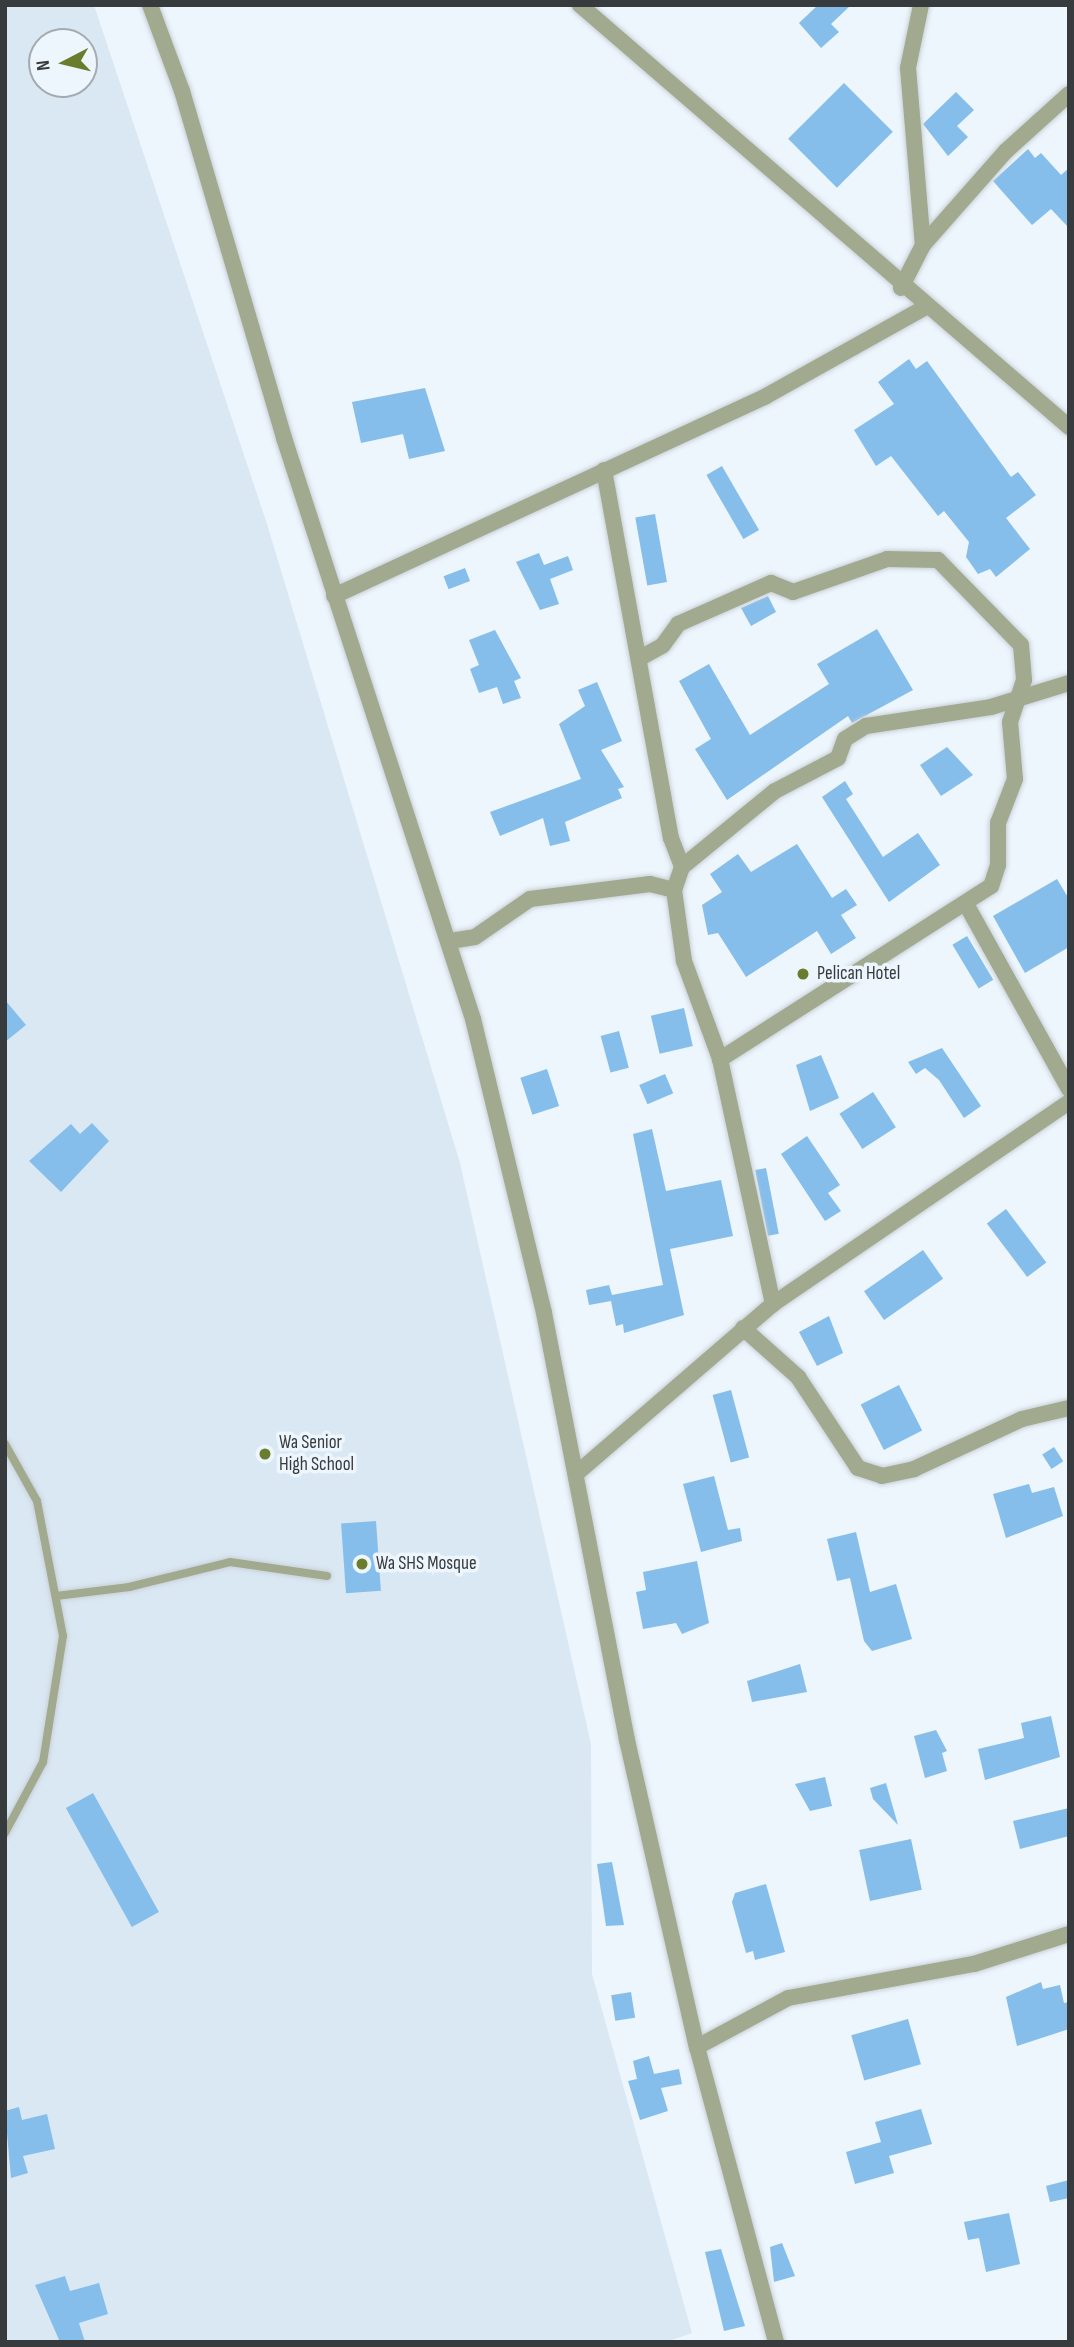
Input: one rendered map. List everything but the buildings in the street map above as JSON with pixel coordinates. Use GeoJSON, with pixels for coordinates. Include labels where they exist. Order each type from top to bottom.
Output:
{"type":"FeatureCollection","features":[{"type":"Feature","properties":{"kind":"street"},"geometry":{"type":"LineString","coordinates":[[150,5],[183,91],[334,596],[450,941],[544,1313],[697,2047],[776,2342]]}},
{"type":"Feature","properties":{"kind":"street"},"geometry":{"type":"LineString","coordinates":[[580,5],[924,308],[1069,427]]}},
{"type":"Feature","properties":{"kind":"street"},"geometry":{"type":"LineString","coordinates":[[921,5],[908,68],[923,245]]}},
{"type":"Feature","properties":{"kind":"street"},"geometry":{"type":"LineString","coordinates":[[901,288],[923,245],[1006,151],[1069,94]]}},
{"type":"Feature","properties":{"kind":"street"},"geometry":{"type":"LineString","coordinates":[[334,596],[766,396],[924,308]]}},
{"type":"Feature","properties":{"kind":"street"},"geometry":{"type":"LineString","coordinates":[[604,470],[671,838],[682,867]]}},
{"type":"Feature","properties":{"kind":"street"},"geometry":{"type":"LineString","coordinates":[[640,658],[663,645],[678,624],[771,583],[793,592],[858,565],[938,560],[1021,645],[1024,680],[1013,701],[1016,779],[998,823],[998,865],[991,886],[720,1059]]}},
{"type":"Feature","properties":{"kind":"street"},"geometry":{"type":"LineString","coordinates":[[773,1304],[720,1059],[684,961],[674,890],[682,867],[764,799],[838,758],[845,740],[866,726],[1013,701],[1069,682]]}},
{"type":"Feature","properties":{"kind":"street"},"geometry":{"type":"LineString","coordinates":[[450,941],[475,937],[530,898],[650,884],[674,890]]}},
{"type":"Feature","properties":{"kind":"street"},"geometry":{"type":"LineString","coordinates":[[965,904],[1069,1089]]}},
{"type":"Feature","properties":{"kind":"street"},"geometry":{"type":"LineString","coordinates":[[576,1474],[773,1304],[1069,1102]]}},
{"type":"Feature","properties":{"kind":"street"},"geometry":{"type":"LineString","coordinates":[[743,1328],[798,1377],[858,1468],[882,1476],[914,1469],[1022,1419],[1069,1408]]}},
{"type":"Feature","properties":{"kind":"street"},"geometry":{"type":"LineString","coordinates":[[697,2047],[788,1998],[974,1964],[1069,1934]]}},
{"type":"Feature","properties":{"kind":"lane"},"geometry":{"type":"LineString","coordinates":[[5,1444],[37,1501],[63,1636],[43,1762],[5,1833]]}},
{"type":"Feature","properties":{"kind":"lane"},"geometry":{"type":"LineString","coordinates":[[56,1596],[129,1587],[230,1562],[327,1576]]}},
{"type":"Feature","properties":{"kind":"shaded area","name":"Wa Senior High School"},"geometry":{"type":"Polygon","coordinates":[[[5,5],[94,5],[266,521],[460,1163],[591,1744],[592,1974],[692,2333],[666,2342],[5,2342],[5,5]]]}},
{"type":"Feature","properties":{"kind":"place","name":"Pelican Hotel"},"geometry":{"type":"Point","coordinates":[803,974]}},
{"type":"Feature","properties":{"kind":"place","name":"Wa Senior High School"},"geometry":{"type":"Point","coordinates":[265,1454]}},
{"type":"Feature","properties":{"kind":"place","name":"Wa SHS Mosque"},"geometry":{"type":"Point","coordinates":[362,1564]}}]}
